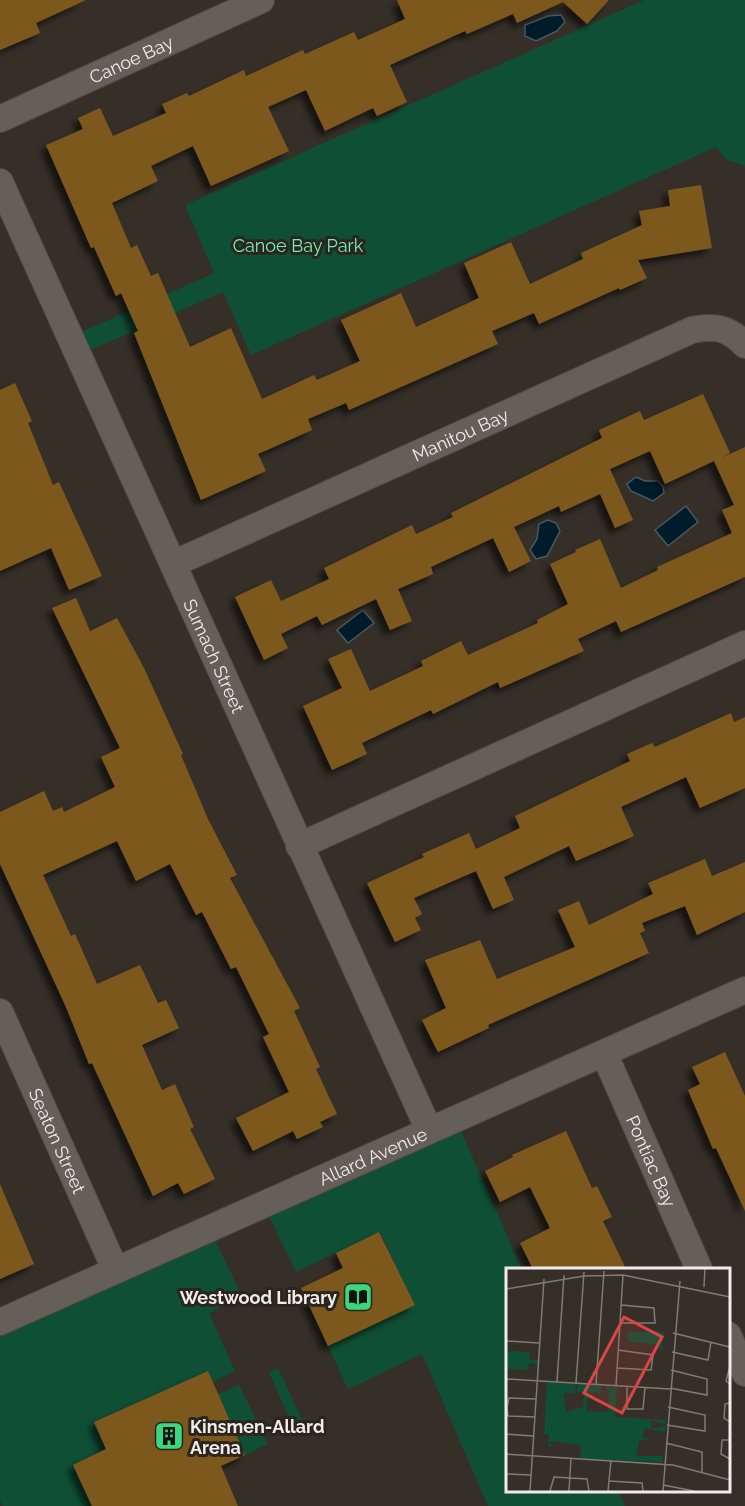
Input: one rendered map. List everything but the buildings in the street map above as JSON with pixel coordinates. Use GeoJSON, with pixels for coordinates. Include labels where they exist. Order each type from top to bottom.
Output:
{"type":"FeatureCollection","features":[{"type":"Feature","properties":{"kind":"street","name":"Canoe Bay"},"geometry":{"type":"LineString","coordinates":[[0,118],[261,0]]}},
{"type":"Feature","properties":{"kind":"street","name":"Sumach Street"},"geometry":{"type":"LineString","coordinates":[[0,182],[429,1130]]}},
{"type":"Feature","properties":{"kind":"street","name":"Manitou Bay"},"geometry":{"type":"LineString","coordinates":[[173,564],[692,330],[719,327],[729,331],[745,345]]}},
{"type":"Feature","properties":{"kind":"street"},"geometry":{"type":"LineString","coordinates":[[299,846],[745,644]]}},
{"type":"Feature","properties":{"kind":"street","name":"Allard Avenue"},"geometry":{"type":"LineString","coordinates":[[0,1322],[745,990]]}},
{"type":"Feature","properties":{"kind":"street","name":"Seaton Street"},"geometry":{"type":"LineString","coordinates":[[0,1012],[115,1269]]}},
{"type":"Feature","properties":{"kind":"street","name":"Pontiac Bay"},"geometry":{"type":"LineString","coordinates":[[604,1053],[699,1268]]}},
{"type":"Feature","properties":{"kind":"street"},"geometry":{"type":"LineString","coordinates":[[730,1337],[745,1373]]}},
{"type":"Feature","properties":{"kind":"green space","name":"Canoe Bay Park"},"geometry":{"type":"Polygon","coordinates":[[[644,0],[745,0],[745,166],[727,160],[716,147],[251,355],[223,292],[77,356],[68,338],[214,273],[185,205],[644,0]]]}},
{"type":"Feature","properties":{"kind":"green space"},"geometry":{"type":"Polygon","coordinates":[[[461,1131],[522,1268],[506,1268],[506,1491],[618,1491],[625,1506],[488,1506],[422,1354],[348,1389],[328,1346],[414,1305],[380,1232],[296,1272],[269,1216],[461,1131]]]}},
{"type":"Feature","properties":{"kind":"green space"},"geometry":{"type":"Polygon","coordinates":[[[215,1240],[242,1296],[209,1313],[235,1371],[213,1382],[208,1371],[94,1422],[106,1449],[73,1465],[92,1506],[3,1506],[0,1500],[0,1337],[215,1240]]]}},
{"type":"Feature","properties":{"kind":"green space"},"geometry":{"type":"Polygon","coordinates":[[[278,1368],[306,1428],[302,1435],[296,1432],[269,1373],[278,1368]]]}},
{"type":"Feature","properties":{"kind":"green space"},"geometry":{"type":"Polygon","coordinates":[[[239,1385],[268,1444],[245,1455],[218,1394],[239,1385]]]}},
{"type":"Feature","properties":{"kind":"water"},"geometry":{"type":"Polygon","coordinates":[[[561,15],[565,22],[557,31],[536,41],[525,36],[525,25],[548,16],[561,15]]]}},
{"type":"Feature","properties":{"kind":"water"},"geometry":{"type":"Polygon","coordinates":[[[636,477],[645,481],[658,481],[664,493],[653,501],[631,491],[627,484],[636,477]]]}},
{"type":"Feature","properties":{"kind":"water"},"geometry":{"type":"Polygon","coordinates":[[[686,506],[698,522],[668,546],[655,530],[686,506]]]}},
{"type":"Feature","properties":{"kind":"water"},"geometry":{"type":"Polygon","coordinates":[[[548,520],[556,523],[560,531],[547,556],[536,559],[530,550],[537,539],[539,524],[548,520]]]}},
{"type":"Feature","properties":{"kind":"water"},"geometry":{"type":"Polygon","coordinates":[[[363,610],[374,623],[348,643],[337,630],[363,610]]]}},
{"type":"Feature","properties":{"kind":"place","name":"Westwood Library"},"geometry":{"type":"Point","coordinates":[358,1297]}},
{"type":"Feature","properties":{"kind":"place","name":"Kinsmen-Allard Arena"},"geometry":{"type":"Point","coordinates":[169,1436]}}]}
